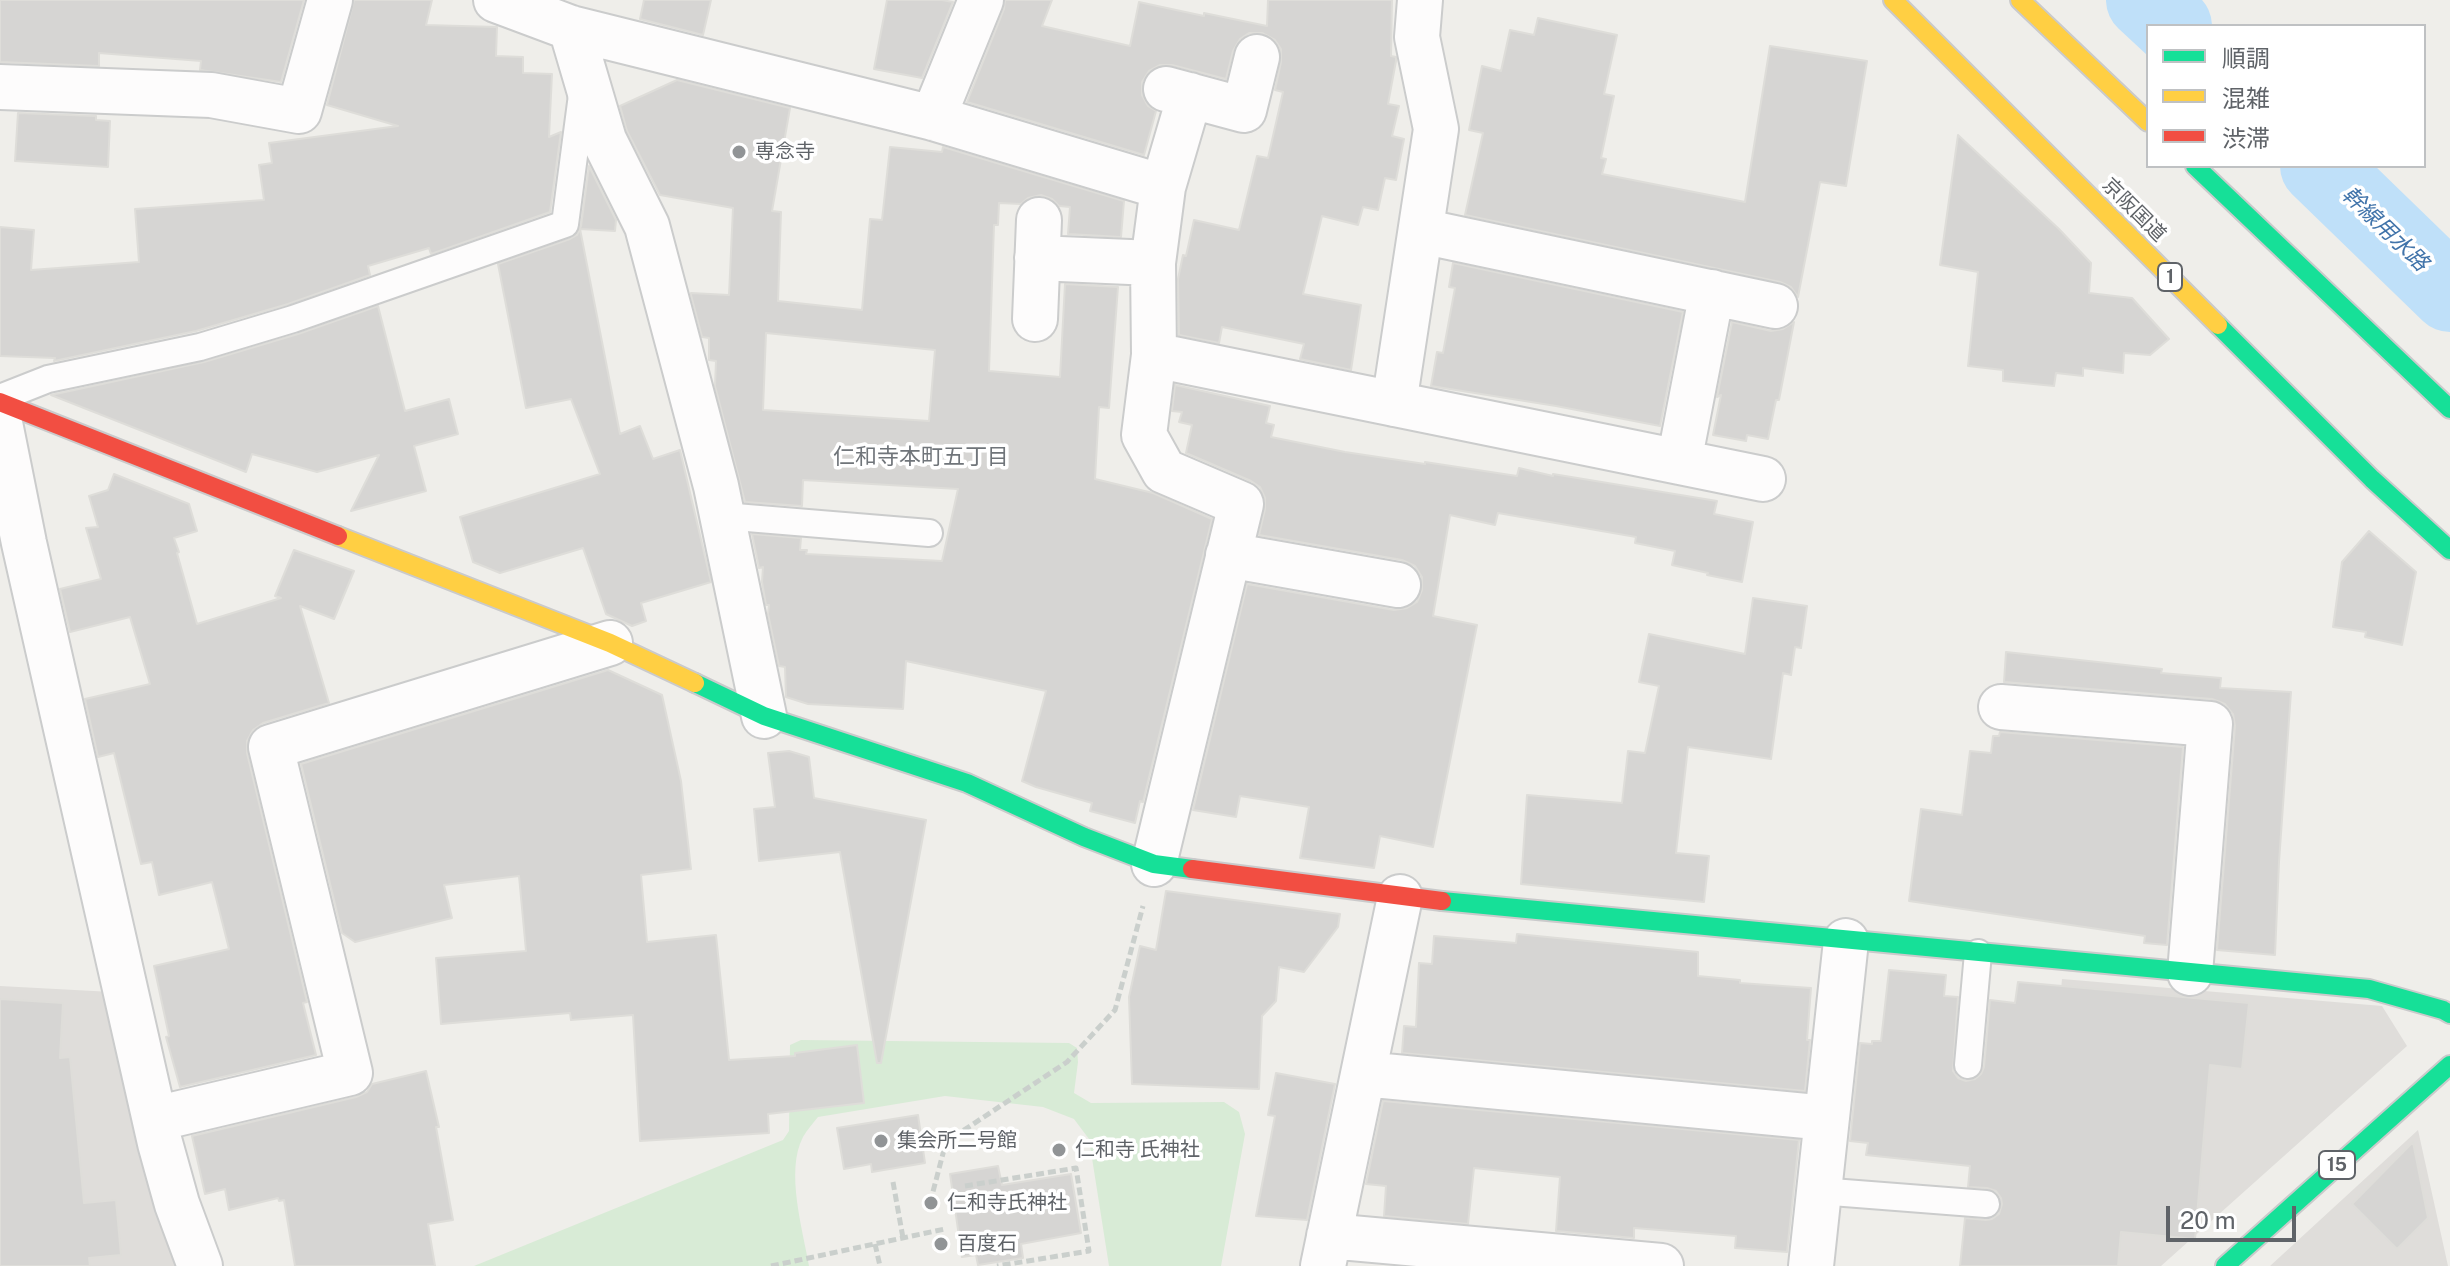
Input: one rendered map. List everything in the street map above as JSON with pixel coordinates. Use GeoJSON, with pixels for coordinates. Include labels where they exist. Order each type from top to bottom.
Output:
{"type":"FeatureCollection","features":[{"type":"Feature","properties":{"kind":"main road","name":"京阪国道"},"geometry":{"type":"LineString","coordinates":[[1893,0],[2372,479],[2450,550]]}},
{"type":"Feature","properties":{"kind":"main road"},"geometry":{"type":"LineString","coordinates":[[2020,0],[2146,120]]}},
{"type":"Feature","properties":{"kind":"main road"},"geometry":{"type":"LineString","coordinates":[[2197,168],[2450,409]]}},
{"type":"Feature","properties":{"kind":"main road"},"geometry":{"type":"LineString","coordinates":[[0,400],[610,643],[764,716],[967,783],[1084,837],[1154,864],[1400,897],[2369,989],[2450,1014]]}},
{"type":"Feature","properties":{"kind":"main road","name":"15"},"geometry":{"type":"LineString","coordinates":[[2225,1266],[2450,1065]]}},
{"type":"Feature","properties":{"kind":"street"},"geometry":{"type":"LineString","coordinates":[[0,87],[211,95],[299,111],[330,0]]}},
{"type":"Feature","properties":{"kind":"street"},"geometry":{"type":"LineString","coordinates":[[496,0],[571,28],[933,118],[1163,187]]}},
{"type":"Feature","properties":{"kind":"street"},"geometry":{"type":"LineString","coordinates":[[933,118],[981,0]]}},
{"type":"Feature","properties":{"kind":"street"},"geometry":{"type":"LineString","coordinates":[[1394,404],[1436,129],[1417,37],[1420,0]]}},
{"type":"Feature","properties":{"kind":"street"},"geometry":{"type":"LineString","coordinates":[[571,28],[604,140],[647,226],[723,516],[764,716]]}},
{"type":"Feature","properties":{"kind":"street"},"geometry":{"type":"LineString","coordinates":[[1154,864],[1241,504],[1164,471],[1144,435],[1154,355],[1153,263],[1178,92],[1244,110],[1257,57]]}},
{"type":"Feature","properties":{"kind":"street"},"geometry":{"type":"LineString","coordinates":[[1421,231],[1775,306]]}},
{"type":"Feature","properties":{"kind":"street"},"geometry":{"type":"LineString","coordinates":[[1035,319],[1038,239],[1153,263]]}},
{"type":"Feature","properties":{"kind":"street"},"geometry":{"type":"LineString","coordinates":[[1679,462],[1712,292]]}},
{"type":"Feature","properties":{"kind":"street"},"geometry":{"type":"LineString","coordinates":[[1154,355],[1763,479]]}},
{"type":"Feature","properties":{"kind":"street"},"geometry":{"type":"LineString","coordinates":[[0,423],[24,543],[155,1119],[177,1204],[200,1266]]}},
{"type":"Feature","properties":{"kind":"street"},"geometry":{"type":"LineString","coordinates":[[1228,555],[1398,585]]}},
{"type":"Feature","properties":{"kind":"street"},"geometry":{"type":"LineString","coordinates":[[155,1119],[350,1073],[271,747],[610,643]]}},
{"type":"Feature","properties":{"kind":"street"},"geometry":{"type":"LineString","coordinates":[[2001,707],[2210,724],[2190,973]]}},
{"type":"Feature","properties":{"kind":"street"},"geometry":{"type":"LineString","coordinates":[[1400,897],[1326,1251],[1661,1266]]}},
{"type":"Feature","properties":{"kind":"street"},"geometry":{"type":"LineString","coordinates":[[1811,1266],[1846,941]]}},
{"type":"Feature","properties":{"kind":"street"},"geometry":{"type":"LineString","coordinates":[[1363,1074],[1827,1118]]}},
{"type":"Feature","properties":{"kind":"lane"},"geometry":{"type":"LineString","coordinates":[[0,400],[48,379],[200,347],[293,319],[565,224],[585,76]]}},
{"type":"Feature","properties":{"kind":"lane"},"geometry":{"type":"LineString","coordinates":[[723,516],[929,533]]}},
{"type":"Feature","properties":{"kind":"lane"},"geometry":{"type":"LineString","coordinates":[[1968,1065],[1978,953]]}},
{"type":"Feature","properties":{"kind":"lane"},"geometry":{"type":"LineString","coordinates":[[1819,1191],[1986,1204]]}},
{"type":"Feature","properties":{"kind":"path"},"geometry":{"type":"LineString","coordinates":[[930,1203],[946,1142],[1067,1062],[1115,1010],[1154,864]]}},
{"type":"Feature","properties":{"kind":"path"},"geometry":{"type":"LineString","coordinates":[[965,1186],[1076,1168],[1089,1251],[997,1266]]}},
{"type":"Feature","properties":{"kind":"path"},"geometry":{"type":"LineString","coordinates":[[893,1182],[903,1238]]}},
{"type":"Feature","properties":{"kind":"path"},"geometry":{"type":"LineString","coordinates":[[771,1266],[945,1229]]}},
{"type":"Feature","properties":{"kind":"path"},"geometry":{"type":"LineString","coordinates":[[875,1244],[880,1266]]}},
{"type":"Feature","properties":{"kind":"shaded area"},"geometry":{"type":"Polygon","coordinates":[[[2062,979],[2382,1006],[2407,1046],[2161,1266],[2035,1266],[2062,979]]]}},
{"type":"Feature","properties":{"kind":"shaded area"},"geometry":{"type":"Polygon","coordinates":[[[0,986],[112,992],[179,1266],[0,1266],[0,986]]]}},
{"type":"Feature","properties":{"kind":"shaded area"},"geometry":{"type":"Polygon","coordinates":[[[2418,1130],[2448,1266],[2270,1266],[2418,1130]]]}},
{"type":"Feature","properties":{"kind":"green space"},"geometry":{"type":"Polygon","coordinates":[[[801,1040],[1069,1043],[1077,1048],[1074,1093],[1091,1103],[1224,1102],[1239,1112],[1245,1134],[1221,1266],[1109,1266],[1089,1139],[1074,1119],[1043,1107],[945,1096],[818,1117],[812,1124],[798,1151],[795,1183],[809,1266],[474,1266],[783,1140],[789,1131],[790,1045],[801,1040]]]}},
{"type":"Feature","properties":{"kind":"building"},"geometry":{"type":"Polygon","coordinates":[[[0,0],[304,0],[281,82],[200,70],[201,61],[99,53],[99,66],[0,62],[0,0]]]}},
{"type":"Feature","properties":{"kind":"building"},"geometry":{"type":"Polygon","coordinates":[[[354,0],[432,0],[426,25],[497,27],[496,56],[523,57],[523,73],[552,74],[549,137],[561,132],[550,212],[431,254],[429,248],[368,266],[370,275],[288,304],[196,331],[54,361],[55,358],[0,356],[0,227],[34,230],[31,270],[139,262],[135,209],[264,200],[259,165],[272,163],[269,143],[398,126],[327,105],[354,0]]]}},
{"type":"Feature","properties":{"kind":"building"},"geometry":{"type":"Polygon","coordinates":[[[644,0],[711,0],[703,35],[640,19],[644,0]]]}},
{"type":"Feature","properties":{"kind":"building"},"geometry":{"type":"Polygon","coordinates":[[[887,0],[953,2],[922,78],[874,69],[887,0]]]}},
{"type":"Feature","properties":{"kind":"building"},"geometry":{"type":"Polygon","coordinates":[[[1005,0],[1052,0],[1042,26],[1130,46],[1139,2],[1267,26],[1268,0],[1392,0],[1391,56],[1396,57],[1396,61],[1388,104],[1399,106],[1392,136],[1404,139],[1396,180],[1385,178],[1378,210],[1363,207],[1358,225],[1322,216],[1303,294],[1361,305],[1351,370],[1300,359],[1304,344],[1222,327],[1219,343],[1179,335],[1178,279],[1194,220],[1239,230],[1257,156],[1268,158],[1283,92],[1275,90],[1281,49],[1275,40],[1262,33],[1249,33],[1240,39],[1233,51],[1226,79],[1172,65],[1160,65],[1149,71],[1142,82],[1142,95],[1148,106],[1156,111],[1144,155],[967,102],[1005,0]]]}},
{"type":"Feature","properties":{"kind":"building"},"geometry":{"type":"Polygon","coordinates":[[[1538,18],[1617,35],[1604,94],[1614,96],[1601,158],[1606,159],[1602,174],[1745,202],[1770,46],[1867,61],[1846,186],[1820,182],[1798,297],[1791,287],[1780,282],[1465,215],[1483,133],[1469,130],[1482,66],[1501,71],[1510,30],[1534,35],[1538,18]]]}},
{"type":"Feature","properties":{"kind":"building"},"geometry":{"type":"Polygon","coordinates":[[[677,80],[790,108],[772,211],[781,212],[778,301],[862,310],[870,219],[882,220],[890,147],[942,152],[943,147],[1124,201],[1121,237],[1068,234],[1070,207],[1059,206],[1041,195],[1028,198],[1021,204],[999,203],[998,225],[994,225],[989,371],[1060,377],[1065,284],[1118,287],[1109,408],[1099,407],[1095,479],[1153,493],[1212,519],[1143,802],[1140,801],[1135,823],[1090,811],[1092,803],[1022,781],[1046,691],[906,661],[903,709],[808,704],[786,697],[785,667],[779,666],[762,582],[763,567],[759,568],[752,534],[801,538],[800,550],[807,550],[806,554],[942,561],[958,489],[803,480],[802,506],[745,502],[715,386],[716,361],[709,360],[709,338],[702,337],[691,295],[729,295],[733,208],[660,195],[627,131],[620,106],[677,80]],[[766,333],[763,410],[929,421],[935,350],[766,333]]]}},
{"type":"Feature","properties":{"kind":"building"},"geometry":{"type":"Polygon","coordinates":[[[18,113],[96,116],[96,120],[110,121],[108,167],[15,161],[18,113]]]}},
{"type":"Feature","properties":{"kind":"building"},"geometry":{"type":"Polygon","coordinates":[[[1958,135],[2091,263],[2089,293],[2132,298],[2169,339],[2150,355],[2124,353],[2123,373],[2083,368],[2083,376],[2056,373],[2054,386],[2003,381],[2003,370],[1968,366],[1978,272],[1940,265],[1958,135]]]}},
{"type":"Feature","properties":{"kind":"building"},"geometry":{"type":"Polygon","coordinates":[[[589,166],[616,220],[615,231],[580,229],[620,434],[640,426],[653,459],[680,450],[711,582],[641,603],[646,621],[632,626],[606,614],[583,548],[500,573],[473,562],[460,517],[600,474],[571,399],[526,408],[498,264],[577,235],[589,166]]]}},
{"type":"Feature","properties":{"kind":"building"},"geometry":{"type":"Polygon","coordinates":[[[1453,263],[1683,312],[1660,426],[1431,386],[1437,352],[1443,353],[1455,288],[1449,287],[1453,263]]]}},
{"type":"Feature","properties":{"kind":"building"},"geometry":{"type":"Polygon","coordinates":[[[378,306],[405,411],[449,399],[458,434],[414,446],[426,491],[351,511],[379,455],[317,472],[252,454],[246,472],[51,395],[204,362],[378,306]]]}},
{"type":"Feature","properties":{"kind":"building"},"geometry":{"type":"Polygon","coordinates":[[[1732,322],[1771,331],[1783,329],[1794,322],[1768,439],[1747,435],[1746,441],[1713,435],[1732,322]]]}},
{"type":"Feature","properties":{"kind":"building"},"geometry":{"type":"Polygon","coordinates":[[[1175,385],[1270,406],[1266,423],[1274,425],[1271,437],[1425,464],[1517,476],[1519,468],[1717,501],[1714,514],[1753,522],[1742,582],[1672,565],[1675,551],[1635,543],[1636,537],[1498,513],[1495,525],[1450,515],[1433,616],[1477,625],[1433,847],[1380,836],[1374,868],[1300,858],[1309,807],[1240,796],[1236,817],[1193,810],[1247,584],[1394,610],[1417,602],[1422,590],[1422,577],[1415,566],[1402,560],[1259,535],[1265,509],[1265,498],[1260,487],[1186,453],[1192,425],[1179,422],[1182,412],[1172,411],[1175,385]]]}},
{"type":"Feature","properties":{"kind":"building"},"geometry":{"type":"Polygon","coordinates":[[[114,474],[189,504],[197,531],[174,538],[197,624],[281,598],[275,596],[294,550],[354,571],[334,619],[300,606],[329,703],[263,723],[253,730],[247,741],[247,753],[307,1002],[303,1003],[316,1055],[180,1087],[166,1037],[169,1036],[154,966],[229,949],[212,882],[159,895],[152,862],[141,864],[114,753],[98,757],[85,699],[150,684],[130,617],[70,632],[60,589],[101,579],[86,528],[98,527],[89,496],[108,490],[114,474]]]}},
{"type":"Feature","properties":{"kind":"building"},"geometry":{"type":"Polygon","coordinates":[[[2369,531],[2416,572],[2402,645],[2365,637],[2366,632],[2333,627],[2342,562],[2369,531]]]}},
{"type":"Feature","properties":{"kind":"building"},"geometry":{"type":"Polygon","coordinates":[[[1753,598],[1807,606],[1801,648],[1795,647],[1791,675],[1783,673],[1771,759],[1688,747],[1676,853],[1709,856],[1704,902],[1521,884],[1527,795],[1622,803],[1628,751],[1645,753],[1659,686],[1639,682],[1649,634],[1745,654],[1753,598]]]}},
{"type":"Feature","properties":{"kind":"building"},"geometry":{"type":"Polygon","coordinates":[[[2006,652],[2221,678],[2220,688],[2291,692],[2275,955],[2217,950],[2235,726],[2233,714],[2225,704],[2212,699],[2004,682],[2006,652]]]}},
{"type":"Feature","properties":{"kind":"building"},"geometry":{"type":"Polygon","coordinates":[[[608,670],[662,695],[681,781],[691,869],[641,875],[647,942],[716,935],[729,1060],[795,1056],[795,1053],[857,1045],[864,1103],[768,1114],[769,1133],[640,1141],[633,1015],[571,1020],[570,1013],[441,1024],[436,958],[526,951],[519,876],[444,885],[452,918],[355,942],[342,933],[301,764],[608,670]]]}},
{"type":"Feature","properties":{"kind":"building"},"geometry":{"type":"Polygon","coordinates":[[[2000,732],[2183,747],[2167,945],[2144,943],[2145,936],[1909,901],[1921,809],[1962,815],[1970,751],[1991,753],[1993,736],[1999,736],[2000,732]]]}},
{"type":"Feature","properties":{"kind":"building"},"geometry":{"type":"Polygon","coordinates":[[[789,751],[809,757],[814,798],[926,820],[881,1063],[877,1063],[840,852],[759,861],[754,809],[775,807],[768,753],[789,751]]]}},
{"type":"Feature","properties":{"kind":"building"},"geometry":{"type":"Polygon","coordinates":[[[1166,891],[1340,914],[1338,927],[1304,972],[1279,967],[1276,1001],[1262,1016],[1259,1089],[1132,1084],[1129,997],[1140,946],[1156,950],[1166,891]]]}},
{"type":"Feature","properties":{"kind":"building"},"geometry":{"type":"Polygon","coordinates":[[[1517,934],[1698,952],[1698,976],[1740,980],[1740,983],[1811,988],[1805,1091],[1402,1053],[1404,1026],[1416,1027],[1419,963],[1432,964],[1434,936],[1516,943],[1517,934]]]}},
{"type":"Feature","properties":{"kind":"building"},"geometry":{"type":"Polygon","coordinates":[[[1889,970],[1946,975],[1944,996],[1958,997],[1953,1071],[1958,1078],[1966,1081],[1975,1079],[1984,1067],[1990,1000],[2015,1003],[2018,982],[2249,1003],[2242,1069],[2210,1065],[2195,1239],[2121,1232],[2118,1266],[1960,1266],[1965,1218],[1986,1220],[1999,1214],[2002,1204],[1996,1191],[1968,1187],[1970,1166],[1866,1155],[1868,1143],[1850,1141],[1860,1043],[1881,1041],[1889,970]]]}},
{"type":"Feature","properties":{"kind":"building"},"geometry":{"type":"Polygon","coordinates":[[[0,999],[63,1003],[60,1058],[70,1057],[84,1203],[116,1200],[121,1255],[89,1258],[90,1266],[0,1266],[0,999]]]}},
{"type":"Feature","properties":{"kind":"building"},"geometry":{"type":"Polygon","coordinates":[[[426,1071],[439,1127],[436,1127],[453,1220],[428,1224],[435,1266],[295,1266],[284,1200],[279,1201],[278,1198],[229,1210],[225,1189],[205,1194],[192,1136],[356,1097],[367,1092],[372,1084],[426,1071]]]}},
{"type":"Feature","properties":{"kind":"building"},"geometry":{"type":"Polygon","coordinates":[[[1276,1073],[1335,1084],[1307,1220],[1256,1216],[1275,1116],[1268,1115],[1276,1073]]]}},
{"type":"Feature","properties":{"kind":"building"},"geometry":{"type":"Polygon","coordinates":[[[1383,1101],[1799,1140],[1787,1252],[1735,1248],[1736,1236],[1634,1228],[1634,1238],[1556,1231],[1560,1177],[1474,1168],[1468,1224],[1384,1216],[1386,1186],[1366,1184],[1383,1101]]]}},
{"type":"Feature","properties":{"kind":"building","name":"集会所二号館"},"geometry":{"type":"Polygon","coordinates":[[[918,1115],[925,1163],[872,1172],[871,1164],[844,1169],[837,1128],[918,1115]]]}},
{"type":"Feature","properties":{"kind":"building"},"geometry":{"type":"Polygon","coordinates":[[[2413,1142],[2428,1218],[2397,1249],[2352,1204],[2413,1142]]]}},
{"type":"Feature","properties":{"kind":"building"},"geometry":{"type":"Polygon","coordinates":[[[998,1166],[1002,1185],[1071,1174],[1081,1233],[1021,1244],[1023,1258],[978,1265],[976,1255],[962,1257],[950,1174],[998,1166]]]}},
{"type":"Feature","properties":{"kind":"waterway","name":"幹線用水路"},"geometry":{"type":"LineString","coordinates":[[2145,0],[2171,24]]}},
{"type":"Feature","properties":{"kind":"waterway","name":"幹線用水路"},"geometry":{"type":"LineString","coordinates":[[2321,168],[2450,293]]}},
{"type":"Feature","properties":{"kind":"traffic: fast"},"geometry":{"type":"LineString","coordinates":[[2197,168],[2450,409]]}},
{"type":"Feature","properties":{"kind":"traffic: fast"},"geometry":{"type":"LineString","coordinates":[[2218,325],[2372,479],[2450,550]]}},
{"type":"Feature","properties":{"kind":"traffic: fast"},"geometry":{"type":"LineString","coordinates":[[695,683],[764,716],[967,783],[1084,837],[1154,864],[1192,869]]}},
{"type":"Feature","properties":{"kind":"traffic: fast"},"geometry":{"type":"LineString","coordinates":[[1442,901],[2369,989],[2450,1014]]}},
{"type":"Feature","properties":{"kind":"traffic: fast"},"geometry":{"type":"LineString","coordinates":[[2225,1266],[2450,1065]]}},
{"type":"Feature","properties":{"kind":"traffic: slow"},"geometry":{"type":"LineString","coordinates":[[1893,0],[2218,325]]}},
{"type":"Feature","properties":{"kind":"traffic: slow"},"geometry":{"type":"LineString","coordinates":[[2020,0],[2146,120]]}},
{"type":"Feature","properties":{"kind":"traffic: slow"},"geometry":{"type":"LineString","coordinates":[[338,536],[610,643],[695,683]]}},
{"type":"Feature","properties":{"kind":"traffic: jam"},"geometry":{"type":"LineString","coordinates":[[0,402],[338,536]]}},
{"type":"Feature","properties":{"kind":"traffic: jam"},"geometry":{"type":"LineString","coordinates":[[1192,869],[1442,901]]}},
{"type":"Feature","properties":{"kind":"place","name":"専念寺"},"geometry":{"type":"Point","coordinates":[739,152]}},
{"type":"Feature","properties":{"kind":"place","name":"集会所二号館"},"geometry":{"type":"Point","coordinates":[881,1141]}},
{"type":"Feature","properties":{"kind":"place","name":"仁和寺 氏神社"},"geometry":{"type":"Point","coordinates":[1059,1150]}},
{"type":"Feature","properties":{"kind":"place","name":"仁和寺氏神社"},"geometry":{"type":"Point","coordinates":[931,1203]}},
{"type":"Feature","properties":{"kind":"place","name":"百度石"},"geometry":{"type":"Point","coordinates":[941,1244]}},
{"type":"Feature","properties":{"kind":"district","name":"仁和寺本町五丁目"},"geometry":{"type":"Point","coordinates":[921,457]}}]}
